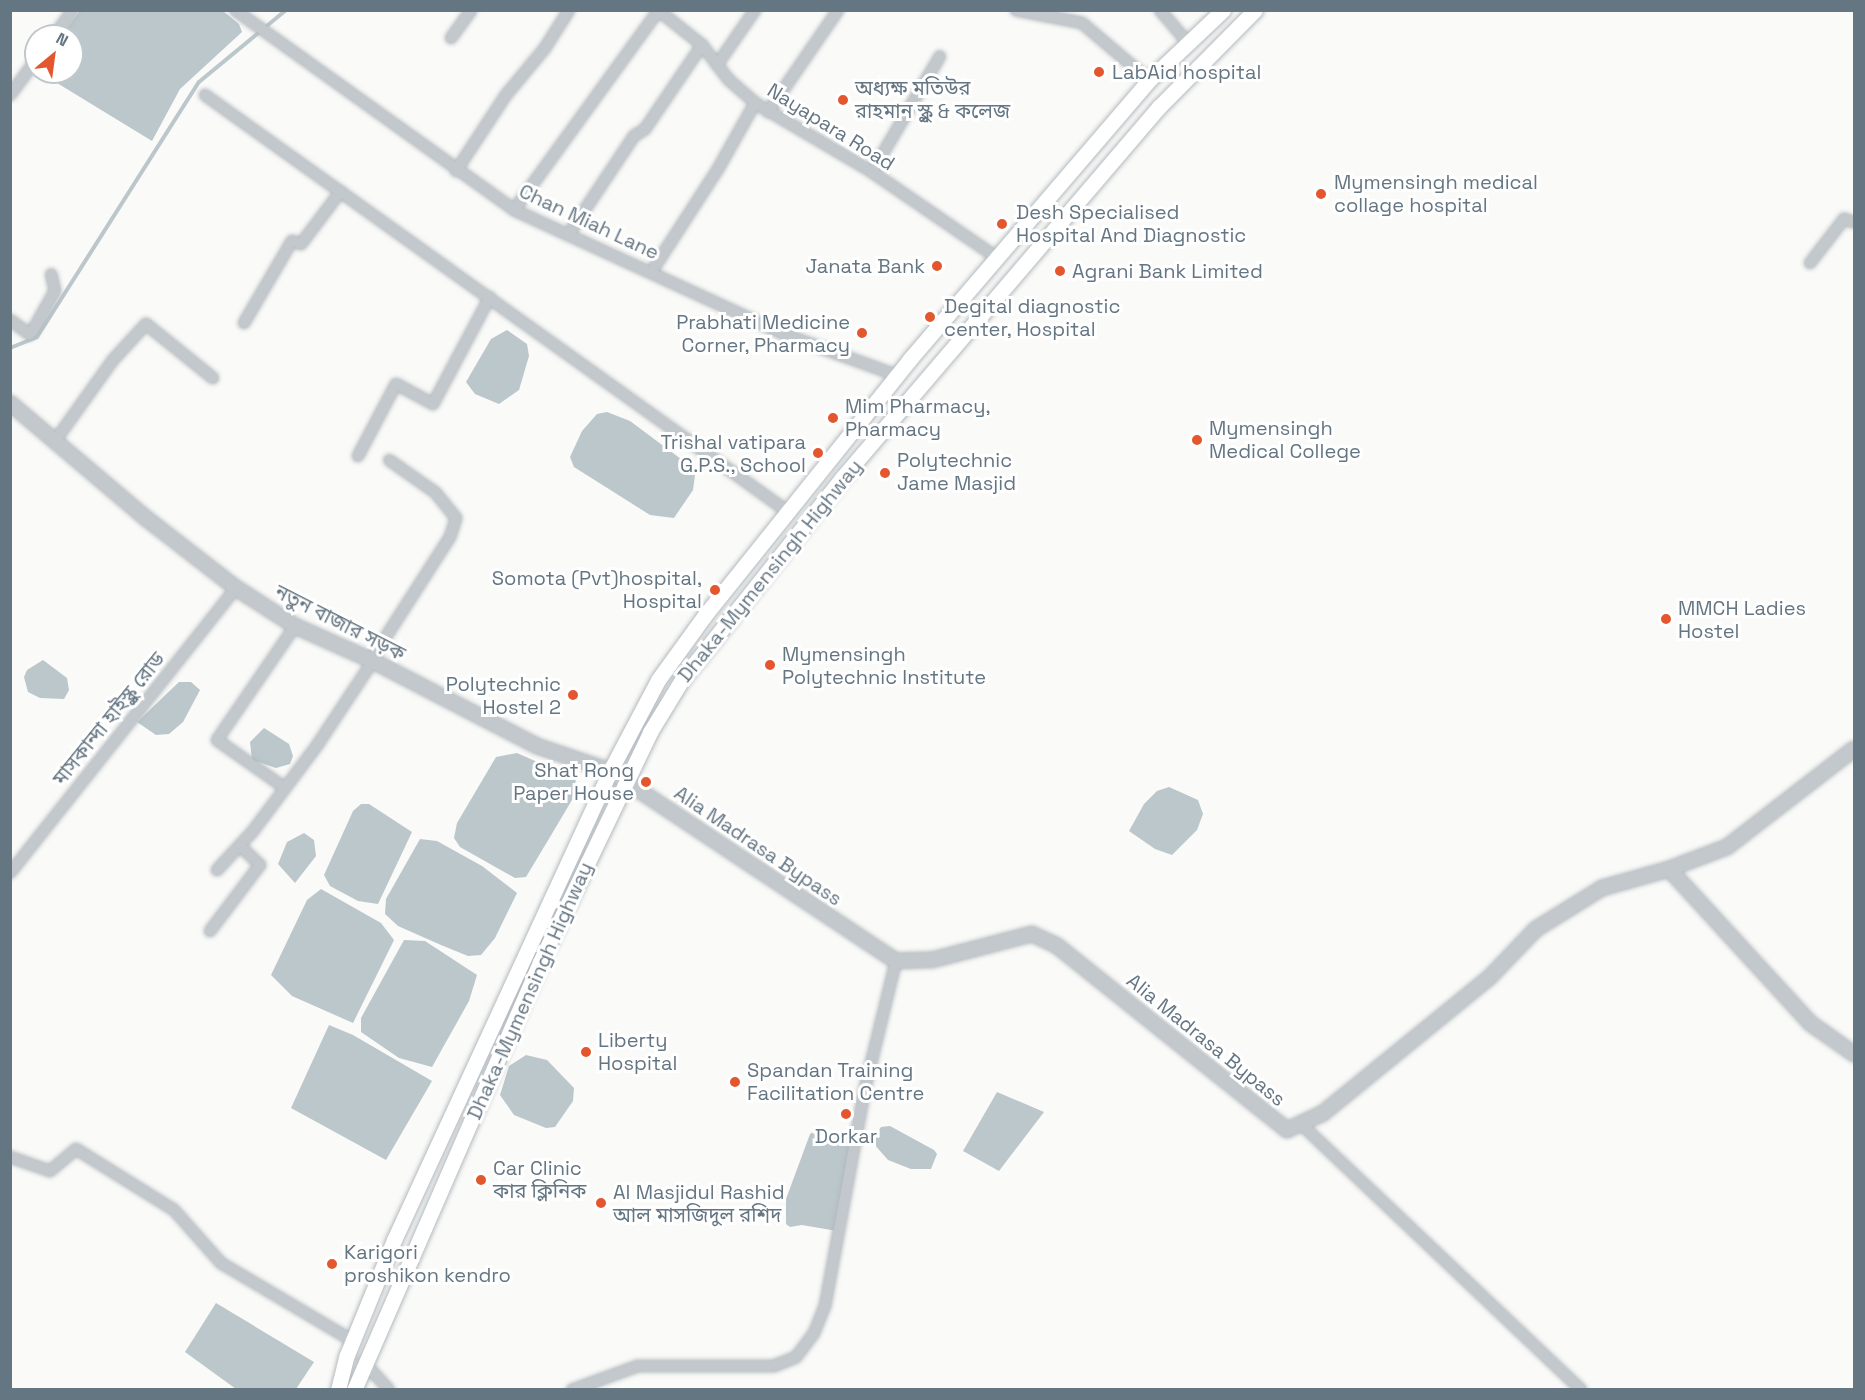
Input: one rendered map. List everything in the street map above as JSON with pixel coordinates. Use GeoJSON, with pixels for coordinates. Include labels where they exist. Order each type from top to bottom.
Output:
{"type":"FeatureCollection","features":[{"type":"Feature","properties":{"kind":"main road","name":"Dhaka-Mymensingh Highway"},"geometry":{"type":"LineString","coordinates":[[338,1389],[353,1341],[394,1240],[610,771],[658,680],[787,511],[896,375],[999,259],[1149,81],[1223,10]]}},
{"type":"Feature","properties":{"kind":"main road","name":"Dhaka-Mymensingh Highway"},"geometry":{"type":"LineString","coordinates":[[354,1389],[363,1361],[540,962],[656,723],[713,636],[1159,106],[1255,10]]}},
{"type":"Feature","properties":{"kind":"street","name":"Chan Miah Lane"},"geometry":{"type":"LineString","coordinates":[[235,10],[456,171],[514,210],[652,271],[786,335],[896,375]]}},
{"type":"Feature","properties":{"kind":"street"},"geometry":{"type":"LineString","coordinates":[[451,38],[471,10]]}},
{"type":"Feature","properties":{"kind":"street"},"geometry":{"type":"LineString","coordinates":[[456,171],[506,95],[545,48],[569,10]]}},
{"type":"Feature","properties":{"kind":"street"},"geometry":{"type":"LineString","coordinates":[[717,65],[755,10]]}},
{"type":"Feature","properties":{"kind":"street"},"geometry":{"type":"LineString","coordinates":[[768,112],[838,10]]}},
{"type":"Feature","properties":{"kind":"street"},"geometry":{"type":"LineString","coordinates":[[1016,10],[1082,23],[1149,81]]}},
{"type":"Feature","properties":{"kind":"street"},"geometry":{"type":"LineString","coordinates":[[1160,10],[1188,43]]}},
{"type":"Feature","properties":{"kind":"street"},"geometry":{"type":"LineString","coordinates":[[514,210],[658,11]]}},
{"type":"Feature","properties":{"kind":"street","name":"Nayapara Road"},"geometry":{"type":"LineString","coordinates":[[658,11],[702,45],[717,65],[755,104],[872,172],[999,259]]}},
{"type":"Feature","properties":{"kind":"street"},"geometry":{"type":"LineString","coordinates":[[568,235],[634,136],[645,129],[702,45]]}},
{"type":"Feature","properties":{"kind":"street"},"geometry":{"type":"LineString","coordinates":[[872,172],[939,56]]}},
{"type":"Feature","properties":{"kind":"street"},"geometry":{"type":"LineString","coordinates":[[10,95],[24,76]]}},
{"type":"Feature","properties":{"kind":"street"},"geometry":{"type":"LineString","coordinates":[[205,95],[787,511]]}},
{"type":"Feature","properties":{"kind":"street"},"geometry":{"type":"LineString","coordinates":[[652,271],[718,169],[755,104]]}},
{"type":"Feature","properties":{"kind":"street"},"geometry":{"type":"LineString","coordinates":[[244,322],[292,241],[301,244],[341,191]]}},
{"type":"Feature","properties":{"kind":"street"},"geometry":{"type":"LineString","coordinates":[[1810,263],[1844,219],[1854,222]]}},
{"type":"Feature","properties":{"kind":"street"},"geometry":{"type":"LineString","coordinates":[[10,320],[29,334],[33,330],[55,291],[51,274]]}},
{"type":"Feature","properties":{"kind":"street"},"geometry":{"type":"LineString","coordinates":[[358,456],[396,384],[433,404],[490,297]]}},
{"type":"Feature","properties":{"kind":"street"},"geometry":{"type":"LineString","coordinates":[[55,441],[114,360],[146,324],[213,378]]}},
{"type":"Feature","properties":{"kind":"street","name":"নতুন বাজার সড়ক"},"geometry":{"type":"LineString","coordinates":[[10,403],[236,588],[295,626],[372,660],[537,746],[610,771],[626,782]]}},
{"type":"Feature","properties":{"kind":"street"},"geometry":{"type":"LineString","coordinates":[[218,870],[240,846],[285,788],[372,660],[455,529],[456,518],[436,493],[389,460]]}},
{"type":"Feature","properties":{"kind":"street","name":"মাসকান্দা হাইস্কুল রোড"},"geometry":{"type":"LineString","coordinates":[[10,873],[236,588]]}},
{"type":"Feature","properties":{"kind":"street"},"geometry":{"type":"LineString","coordinates":[[285,788],[217,740],[295,626]]}},
{"type":"Feature","properties":{"kind":"street","name":"Alia Madrasa Bypass"},"geometry":{"type":"LineString","coordinates":[[626,782],[896,962],[932,960],[1032,934],[1056,945],[1287,1130],[1322,1114],[1489,978],[1536,929],[1602,888],[1669,869],[1727,847],[1854,749]]}},
{"type":"Feature","properties":{"kind":"street"},"geometry":{"type":"LineString","coordinates":[[210,931],[260,865],[240,846]]}},
{"type":"Feature","properties":{"kind":"street"},"geometry":{"type":"LineString","coordinates":[[1669,869],[1810,1023],[1854,1054]]}},
{"type":"Feature","properties":{"kind":"street"},"geometry":{"type":"LineString","coordinates":[[572,1389],[638,1366],[774,1366],[796,1357],[814,1333],[825,1306],[866,1088],[896,962]]}},
{"type":"Feature","properties":{"kind":"street"},"geometry":{"type":"LineString","coordinates":[[1301,1124],[1581,1389]]}},
{"type":"Feature","properties":{"kind":"street"},"geometry":{"type":"LineString","coordinates":[[10,1157],[50,1171],[76,1149],[174,1210],[221,1263],[353,1341]]}},
{"type":"Feature","properties":{"kind":"street"},"geometry":{"type":"LineString","coordinates":[[363,1361],[389,1389]]}},
{"type":"Feature","properties":{"kind":"shaded area"},"geometry":{"type":"Polygon","coordinates":[[[80,11],[223,11],[239,24],[242,32],[180,89],[152,141],[59,84],[84,84],[84,24],[70,24],[80,11]]]}},
{"type":"Feature","properties":{"kind":"shaded area"},"geometry":{"type":"Polygon","coordinates":[[[507,330],[527,344],[529,356],[519,390],[499,404],[475,394],[466,382],[491,339],[507,330]]]}},
{"type":"Feature","properties":{"kind":"shaded area"},"geometry":{"type":"Polygon","coordinates":[[[607,412],[630,421],[689,465],[695,475],[693,490],[674,518],[650,515],[574,467],[570,457],[582,431],[597,414],[607,412]]]}},
{"type":"Feature","properties":{"kind":"shaded area"},"geometry":{"type":"Polygon","coordinates":[[[43,660],[67,678],[69,690],[64,699],[40,698],[28,692],[24,677],[27,670],[43,660]]]}},
{"type":"Feature","properties":{"kind":"shaded area"},"geometry":{"type":"Polygon","coordinates":[[[179,682],[191,682],[200,690],[183,722],[169,734],[156,735],[137,722],[179,682]]]}},
{"type":"Feature","properties":{"kind":"shaded area"},"geometry":{"type":"Polygon","coordinates":[[[264,728],[289,744],[293,756],[290,764],[276,768],[252,760],[250,742],[264,728]]]}},
{"type":"Feature","properties":{"kind":"shaded area"},"geometry":{"type":"Polygon","coordinates":[[[517,753],[576,779],[572,800],[526,877],[515,878],[460,847],[454,838],[457,823],[496,757],[517,753]]]}},
{"type":"Feature","properties":{"kind":"shaded area"},"geometry":{"type":"Polygon","coordinates":[[[1169,787],[1198,800],[1203,814],[1197,830],[1172,855],[1155,849],[1129,831],[1144,804],[1157,791],[1169,787]]]}},
{"type":"Feature","properties":{"kind":"shaded area"},"geometry":{"type":"Polygon","coordinates":[[[361,804],[369,804],[412,832],[378,904],[358,901],[330,886],[324,875],[353,811],[361,804]]]}},
{"type":"Feature","properties":{"kind":"shaded area"},"geometry":{"type":"Polygon","coordinates":[[[304,833],[314,840],[316,856],[295,883],[278,864],[287,842],[304,833]]]}},
{"type":"Feature","properties":{"kind":"shaded area"},"geometry":{"type":"Polygon","coordinates":[[[420,839],[437,841],[482,866],[517,893],[495,938],[481,955],[468,956],[441,945],[398,926],[385,914],[386,899],[420,839]]]}},
{"type":"Feature","properties":{"kind":"shaded area"},"geometry":{"type":"Polygon","coordinates":[[[321,889],[381,923],[394,940],[353,1023],[292,996],[271,975],[307,900],[321,889]]]}},
{"type":"Feature","properties":{"kind":"shaded area"},"geometry":{"type":"Polygon","coordinates":[[[404,940],[425,941],[477,975],[469,1001],[432,1067],[399,1058],[361,1032],[361,1018],[404,940]]]}},
{"type":"Feature","properties":{"kind":"shaded area"},"geometry":{"type":"Polygon","coordinates":[[[329,1025],[353,1035],[432,1081],[386,1160],[291,1108],[329,1025]]]}},
{"type":"Feature","properties":{"kind":"shaded area"},"geometry":{"type":"Polygon","coordinates":[[[526,1055],[547,1060],[574,1088],[573,1101],[555,1127],[546,1128],[514,1115],[500,1095],[509,1066],[526,1055]]]}},
{"type":"Feature","properties":{"kind":"shaded area"},"geometry":{"type":"Polygon","coordinates":[[[997,1092],[1044,1112],[999,1171],[963,1151],[997,1092]]]}},
{"type":"Feature","properties":{"kind":"shaded area"},"geometry":{"type":"Polygon","coordinates":[[[890,1126],[934,1150],[937,1154],[931,1169],[911,1169],[888,1160],[874,1144],[874,1138],[881,1127],[890,1126]]]}},
{"type":"Feature","properties":{"kind":"shaded area"},"geometry":{"type":"Polygon","coordinates":[[[817,1129],[851,1136],[837,1231],[802,1225],[790,1227],[786,1224],[786,1199],[810,1134],[817,1129]]]}},
{"type":"Feature","properties":{"kind":"shaded area"},"geometry":{"type":"Polygon","coordinates":[[[216,1303],[314,1362],[296,1389],[236,1389],[185,1352],[216,1303]]]}},
{"type":"Feature","properties":{"kind":"waterway"},"geometry":{"type":"LineString","coordinates":[[10,348],[37,337],[199,82],[286,10]]}},
{"type":"Feature","properties":{"kind":"place","name":"LabAid hospital"},"geometry":{"type":"Point","coordinates":[1099,72]}},
{"type":"Feature","properties":{"kind":"place","name":"অধ্যক্ষ মতিউর রাহমান স্কুল & কলেজ"},"geometry":{"type":"Point","coordinates":[843,100]}},
{"type":"Feature","properties":{"kind":"place","name":"Mymensingh medical collage hospital"},"geometry":{"type":"Point","coordinates":[1321,194]}},
{"type":"Feature","properties":{"kind":"place","name":"Desh Specialised Hospital And Diagnostic"},"geometry":{"type":"Point","coordinates":[1002,224]}},
{"type":"Feature","properties":{"kind":"place","name":"Janata Bank"},"geometry":{"type":"Point","coordinates":[937,266]}},
{"type":"Feature","properties":{"kind":"place","name":"Agrani Bank Limited"},"geometry":{"type":"Point","coordinates":[1060,271]}},
{"type":"Feature","properties":{"kind":"place","name":"Degital diagnostic center, Hospital"},"geometry":{"type":"Point","coordinates":[930,317]}},
{"type":"Feature","properties":{"kind":"place","name":"Prabhati Medicine Corner, Pharmacy"},"geometry":{"type":"Point","coordinates":[862,333]}},
{"type":"Feature","properties":{"kind":"place","name":"Mim Pharmacy, Pharmacy"},"geometry":{"type":"Point","coordinates":[833,418]}},
{"type":"Feature","properties":{"kind":"place","name":"Mymensingh Medical College"},"geometry":{"type":"Point","coordinates":[1197,440]}},
{"type":"Feature","properties":{"kind":"place","name":"Trishal vatipara G.P.S., School"},"geometry":{"type":"Point","coordinates":[818,453]}},
{"type":"Feature","properties":{"kind":"place","name":"Polytechnic Jame Masjid"},"geometry":{"type":"Point","coordinates":[885,473]}},
{"type":"Feature","properties":{"kind":"place","name":"Somota (Pvt)hospital, Hospital"},"geometry":{"type":"Point","coordinates":[715,590]}},
{"type":"Feature","properties":{"kind":"place","name":"MMCH Ladies Hostel"},"geometry":{"type":"Point","coordinates":[1666,619]}},
{"type":"Feature","properties":{"kind":"place","name":"Mymensingh Polytechnic Institute"},"geometry":{"type":"Point","coordinates":[770,665]}},
{"type":"Feature","properties":{"kind":"place","name":"Polytechnic Hostel 2"},"geometry":{"type":"Point","coordinates":[573,695]}},
{"type":"Feature","properties":{"kind":"place","name":"Shat Rong Paper House"},"geometry":{"type":"Point","coordinates":[646,782]}},
{"type":"Feature","properties":{"kind":"place","name":"Liberty Hospital"},"geometry":{"type":"Point","coordinates":[586,1052]}},
{"type":"Feature","properties":{"kind":"place","name":"Spandan Training Facilitation Centre"},"geometry":{"type":"Point","coordinates":[735,1082]}},
{"type":"Feature","properties":{"kind":"place","name":"Dorkar"},"geometry":{"type":"Point","coordinates":[846,1114]}},
{"type":"Feature","properties":{"kind":"place","name":"Car Clinic কার ক্লিনিক"},"geometry":{"type":"Point","coordinates":[481,1180]}},
{"type":"Feature","properties":{"kind":"place","name":"Al Masjidul Rashid আল মাসজিদুল রশিদ"},"geometry":{"type":"Point","coordinates":[601,1203]}},
{"type":"Feature","properties":{"kind":"place","name":"Karigori proshikon kendro"},"geometry":{"type":"Point","coordinates":[332,1264]}}]}
